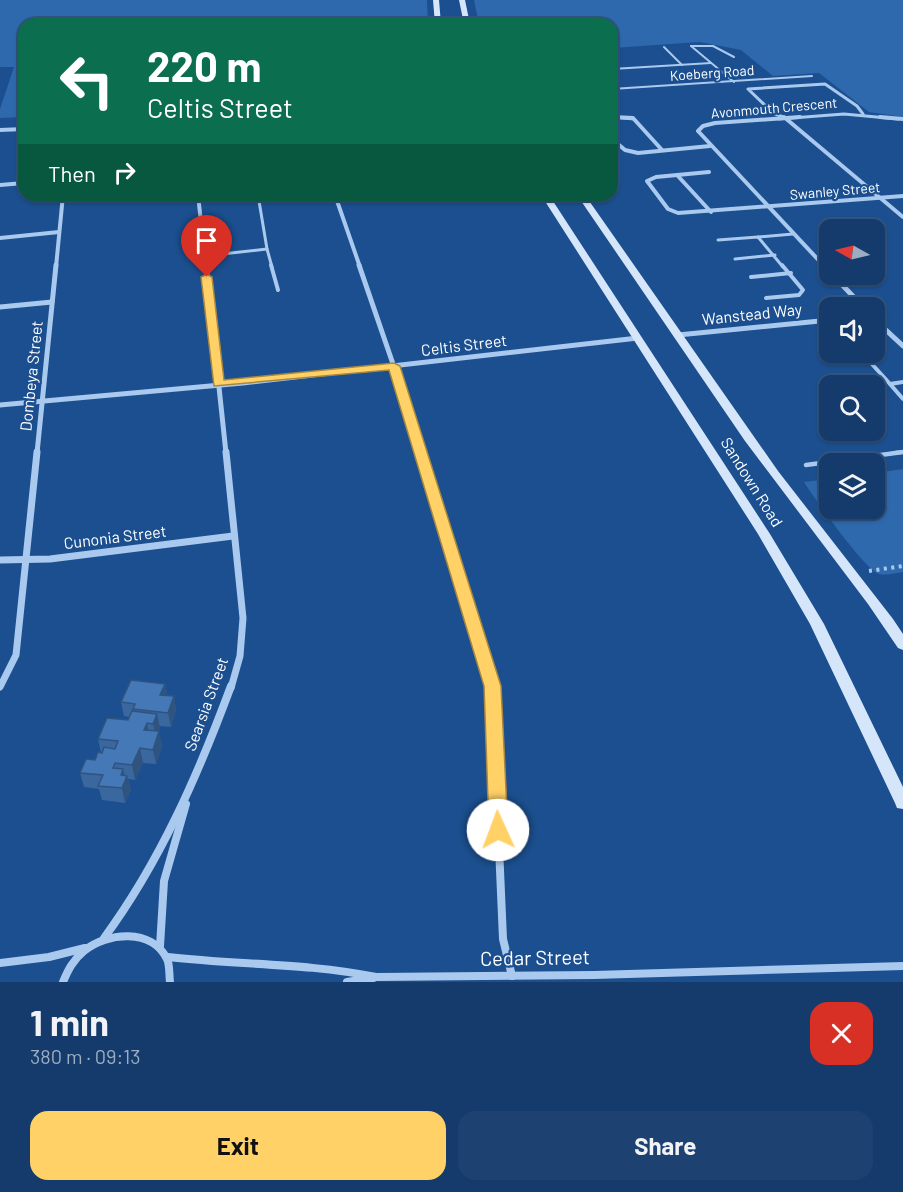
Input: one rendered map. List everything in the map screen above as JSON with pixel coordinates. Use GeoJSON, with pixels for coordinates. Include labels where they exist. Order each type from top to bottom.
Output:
{"type":"FeatureCollection","features":[{"type":"Feature","properties":{"kind":"main road"},"geometry":{"type":"LineString","coordinates":[[436,0],[438,18]]}},
{"type":"Feature","properties":{"kind":"main road"},"geometry":{"type":"LineString","coordinates":[[462,0],[466,18]]}},
{"type":"Feature","properties":{"kind":"main road","name":"Sandown Road"},"geometry":{"type":"LineString","coordinates":[[548,201],[764,534],[817,624],[903,803]]}},
{"type":"Feature","properties":{"kind":"main road","name":"Sandown Road"},"geometry":{"type":"LineString","coordinates":[[585,201],[789,493],[869,594],[903,645]]}},
{"type":"Feature","properties":{"kind":"street"},"geometry":{"type":"LineString","coordinates":[[863,114],[857,106],[825,84],[748,89],[773,113],[788,118],[903,217]]}},
{"type":"Feature","properties":{"kind":"street","name":"Avonmouth Crescent"},"geometry":{"type":"LineString","coordinates":[[819,261],[710,146],[699,133],[703,126],[863,114],[903,119]]}},
{"type":"Feature","properties":{"kind":"street"},"geometry":{"type":"LineString","coordinates":[[618,117],[633,118],[662,150]]}},
{"type":"Feature","properties":{"kind":"street"},"geometry":{"type":"LineString","coordinates":[[0,130],[18,129]]}},
{"type":"Feature","properties":{"kind":"street"},"geometry":{"type":"LineString","coordinates":[[618,144],[628,152],[710,146]]}},
{"type":"Feature","properties":{"kind":"street"},"geometry":{"type":"LineString","coordinates":[[676,175],[709,172]]}},
{"type":"Feature","properties":{"kind":"street"},"geometry":{"type":"LineString","coordinates":[[676,175],[711,212]]}},
{"type":"Feature","properties":{"kind":"street","name":"Swanley Street"},"geometry":{"type":"LineString","coordinates":[[676,175],[652,178],[647,181],[672,212],[685,214],[903,196]]}},
{"type":"Feature","properties":{"kind":"street"},"geometry":{"type":"LineString","coordinates":[[0,185],[18,184]]}},
{"type":"Feature","properties":{"kind":"street","name":"Dombeya Street"},"geometry":{"type":"LineString","coordinates":[[0,687],[16,655],[62,201]]}},
{"type":"Feature","properties":{"kind":"street","name":"Searsia Street"},"geometry":{"type":"LineString","coordinates":[[104,938],[122,915],[143,880],[188,795],[238,663],[243,621],[199,201]]}},
{"type":"Feature","properties":{"kind":"street"},"geometry":{"type":"LineString","coordinates":[[336,201],[394,366],[492,686],[503,939],[513,979]]}},
{"type":"Feature","properties":{"kind":"street"},"geometry":{"type":"LineString","coordinates":[[0,238],[59,232]]}},
{"type":"Feature","properties":{"kind":"street","name":"Avonmouth Crescent"},"geometry":{"type":"LineString","coordinates":[[842,285],[854,297]]}},
{"type":"Feature","properties":{"kind":"street"},"geometry":{"type":"LineString","coordinates":[[0,306],[52,302]]}},
{"type":"Feature","properties":{"kind":"street","name":"Wanstead Way"},"geometry":{"type":"LineString","coordinates":[[678,335],[819,321]]}},
{"type":"Feature","properties":{"kind":"street"},"geometry":{"type":"LineString","coordinates":[[885,329],[903,346]]}},
{"type":"Feature","properties":{"kind":"street","name":"Celtis Street"},"geometry":{"type":"LineString","coordinates":[[0,405],[394,366],[638,338]]}},
{"type":"Feature","properties":{"kind":"street","name":"Cunonia Street"},"geometry":{"type":"LineString","coordinates":[[0,560],[26,561],[233,536]]}},
{"type":"Feature","properties":{"kind":"street"},"geometry":{"type":"LineString","coordinates":[[160,946],[164,880],[188,795]]}},
{"type":"Feature","properties":{"kind":"street"},"geometry":{"type":"LineString","coordinates":[[63,982],[72,962],[87,948],[104,938],[140,937],[160,946],[168,957],[171,968],[170,982]]}},
{"type":"Feature","properties":{"kind":"street"},"geometry":{"type":"LineString","coordinates":[[0,963],[49,957],[87,948]]}},
{"type":"Feature","properties":{"kind":"street","name":"Cedar Street"},"geometry":{"type":"LineString","coordinates":[[168,957],[217,963],[348,971],[376,977],[513,979],[903,966]]}},
{"type":"Feature","properties":{"kind":"street"},"geometry":{"type":"LineString","coordinates":[[347,982],[376,977]]}},
{"type":"Feature","properties":{"kind":"lane"},"geometry":{"type":"LineString","coordinates":[[734,57],[723,49],[691,45],[734,82]]}},
{"type":"Feature","properties":{"kind":"lane"},"geometry":{"type":"LineString","coordinates":[[664,47],[682,65]]}},
{"type":"Feature","properties":{"kind":"lane"},"geometry":{"type":"LineString","coordinates":[[618,69],[711,63]]}},
{"type":"Feature","properties":{"kind":"lane","name":"Koeberg Road"},"geometry":{"type":"LineString","coordinates":[[618,89],[812,76]]}},
{"type":"Feature","properties":{"kind":"lane"},"geometry":{"type":"LineString","coordinates":[[259,201],[267,249],[278,290]]}},
{"type":"Feature","properties":{"kind":"lane"},"geometry":{"type":"LineString","coordinates":[[718,240],[793,234]]}},
{"type":"Feature","properties":{"kind":"lane"},"geometry":{"type":"LineString","coordinates":[[758,237],[802,287],[800,295],[766,298]]}},
{"type":"Feature","properties":{"kind":"lane"},"geometry":{"type":"LineString","coordinates":[[204,256],[267,249]]}},
{"type":"Feature","properties":{"kind":"lane"},"geometry":{"type":"LineString","coordinates":[[735,259],[775,255]]}},
{"type":"Feature","properties":{"kind":"lane"},"geometry":{"type":"LineString","coordinates":[[751,277],[791,273]]}},
{"type":"Feature","properties":{"kind":"lane"},"geometry":{"type":"LineString","coordinates":[[871,363],[903,399]]}},
{"type":"Feature","properties":{"kind":"lane"},"geometry":{"type":"LineString","coordinates":[[890,384],[903,382]]}},
{"type":"Feature","properties":{"kind":"lane"},"geometry":{"type":"LineString","coordinates":[[806,465],[903,452]]}},
{"type":"Feature","properties":{"kind":"path"},"geometry":{"type":"LineString","coordinates":[[869,571],[903,566]]}},
{"type":"Feature","properties":{"kind":"shaded area"},"geometry":{"type":"Polygon","coordinates":[[[0,0],[427,0],[428,18],[18,18],[18,117],[0,118],[0,109],[14,67],[0,67],[0,0]]]}},
{"type":"Feature","properties":{"kind":"shaded area"},"geometry":{"type":"Polygon","coordinates":[[[474,0],[903,0],[903,117],[869,112],[819,73],[773,76],[741,50],[700,42],[618,48],[618,18],[478,18],[474,0]]]}},
{"type":"Feature","properties":{"kind":"shaded area"},"geometry":{"type":"Polygon","coordinates":[[[903,469],[903,572],[888,575],[872,570],[830,519],[885,519],[885,472],[903,469]]]}},
{"type":"Feature","properties":{"kind":"shaded area"},"geometry":{"type":"Polygon","coordinates":[[[819,480],[819,504],[804,482],[819,480]]]}},
{"type":"Feature","properties":{"kind":"building"},"geometry":{"type":"Polygon","coordinates":[[[131,680],[165,684],[160,695],[174,696],[168,713],[133,709],[135,704],[121,702],[131,680]]]}},
{"type":"Feature","properties":{"kind":"building"},"geometry":{"type":"Polygon","coordinates":[[[132,711],[157,714],[153,724],[147,723],[144,730],[159,731],[153,750],[140,748],[132,765],[115,763],[113,768],[123,769],[121,775],[127,776],[122,788],[98,786],[103,775],[80,773],[86,759],[95,760],[98,752],[102,753],[104,747],[115,749],[118,741],[98,739],[107,718],[128,720],[132,711]]]}},
{"type":"Feature","properties":{"kind":"route"},"geometry":{"type":"LineString","coordinates":[[207,277],[218,384],[394,366],[492,686],[498,830]]}}]}
